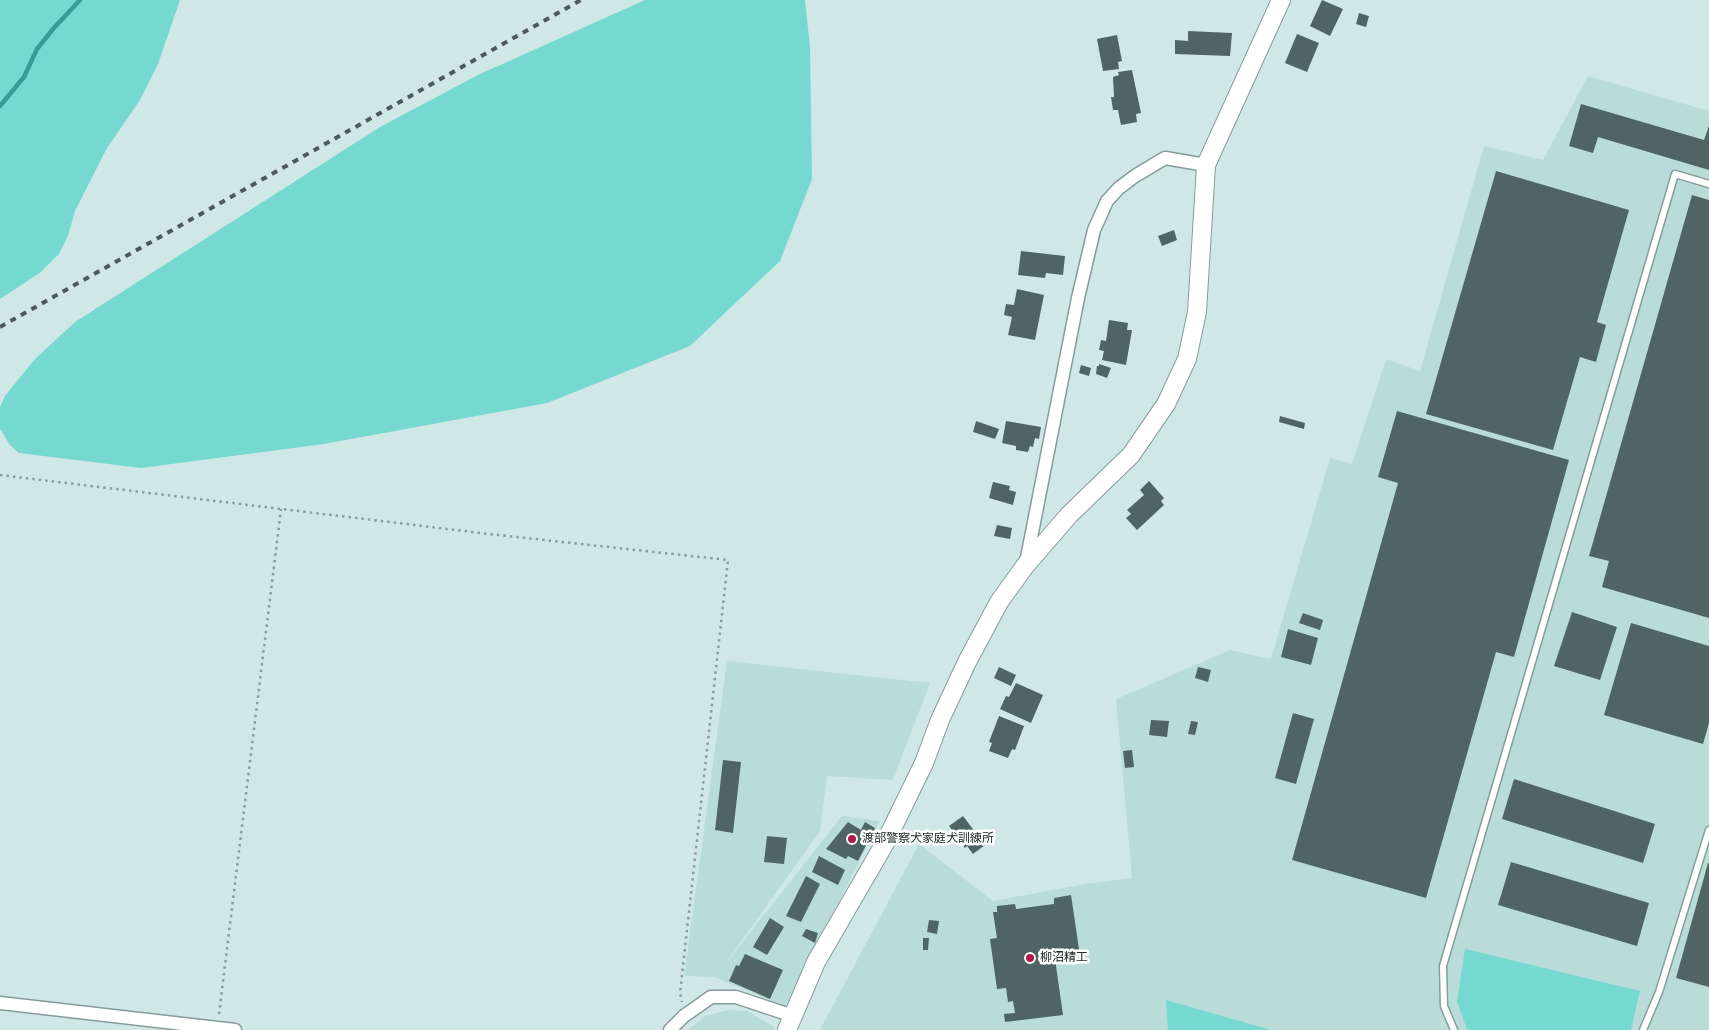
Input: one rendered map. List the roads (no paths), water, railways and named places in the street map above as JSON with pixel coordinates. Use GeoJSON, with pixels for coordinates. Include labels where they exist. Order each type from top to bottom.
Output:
{"type":"FeatureCollection","features":[{"type":"Feature","properties":{"kind":"street"},"geometry":{"type":"LineString","coordinates":[[670,1030],[684,1016],[712,997],[736,997],[790,1023],[816,962],[885,843],[924,762],[940,720],[967,662],[999,602],[1025,566],[1069,515],[1131,455],[1166,404],[1187,359],[1197,312],[1206,165],[1281,0]]}},
{"type":"Feature","properties":{"kind":"street"},"geometry":{"type":"LineString","coordinates":[[1025,566],[1078,298],[1094,230],[1107,201],[1119,188],[1165,158],[1206,165]]}},
{"type":"Feature","properties":{"kind":"street"},"geometry":{"type":"LineString","coordinates":[[0,1003],[179,1026],[235,1030]]}},
{"type":"Feature","properties":{"kind":"lane"},"geometry":{"type":"LineString","coordinates":[[1454,1030],[1444,1006],[1443,966],[1675,174],[1709,184]]}},
{"type":"Feature","properties":{"kind":"lane"},"geometry":{"type":"LineString","coordinates":[[1644,1030],[1659,992],[1709,830]]}},
{"type":"Feature","properties":{"kind":"waterway"},"geometry":{"type":"LineString","coordinates":[[0,106],[24,77],[37,49],[80,0]]}},
{"type":"Feature","properties":{"kind":"railway"},"geometry":{"type":"LineString","coordinates":[[0,327],[581,0]]}},
{"type":"Feature","properties":{"kind":"place","name":"渡部警察犬家庭犬訓練所"},"geometry":{"type":"Point","coordinates":[852,839]}},
{"type":"Feature","properties":{"kind":"place","name":"柳沼精工"},"geometry":{"type":"Point","coordinates":[1030,958]}}]}
